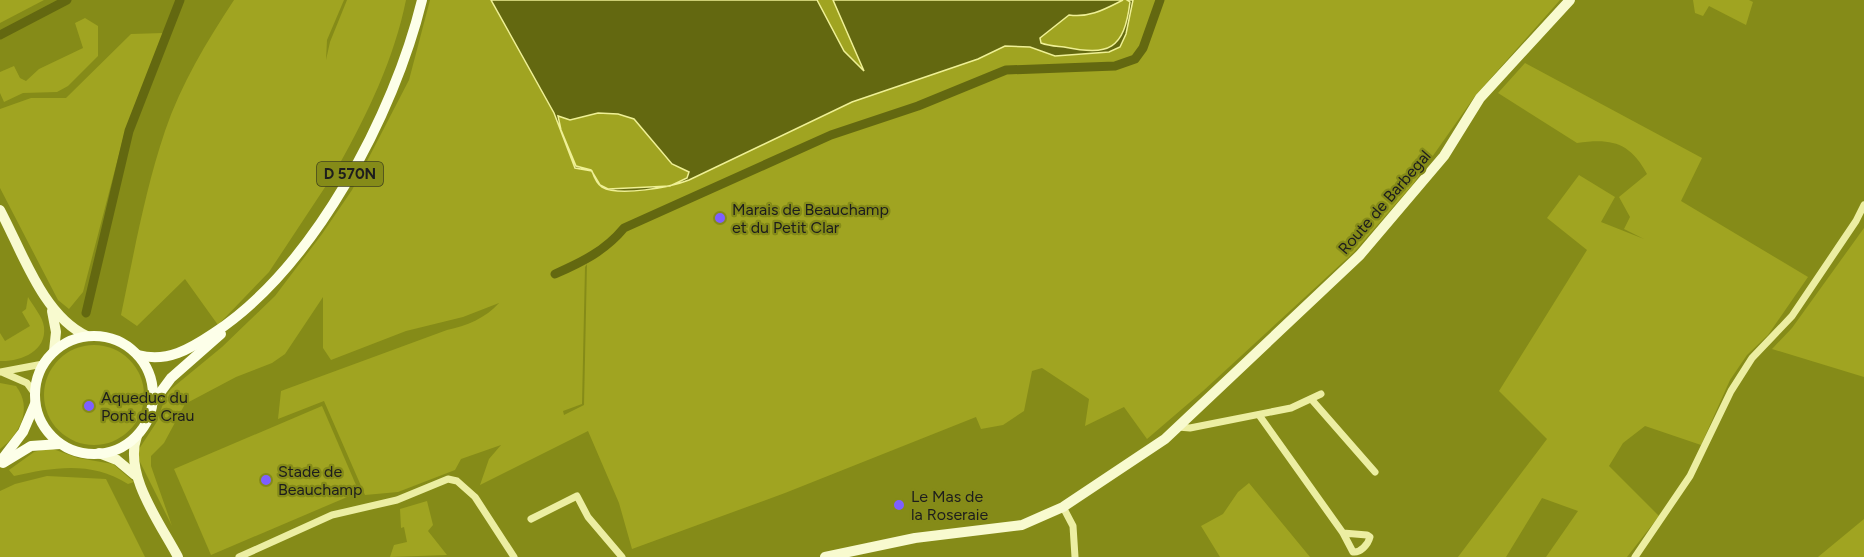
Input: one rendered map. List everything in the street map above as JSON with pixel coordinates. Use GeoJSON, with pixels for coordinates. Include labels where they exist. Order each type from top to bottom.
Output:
{"type":"FeatureCollection","features":[{"type":"Feature","properties":{"kind":"main road","name":"D 570N"},"geometry":{"type":"LineString","coordinates":[[138,356],[158,359],[169,357],[196,345],[256,301],[302,248],[359,158],[393,85],[422,0]]}},
{"type":"Feature","properties":{"kind":"main road","name":"D 570N"},"geometry":{"type":"LineString","coordinates":[[152,404],[171,378],[216,339],[233,320]]}},
{"type":"Feature","properties":{"kind":"main road"},"geometry":{"type":"LineString","coordinates":[[0,463],[23,432],[44,364],[54,351],[69,341],[87,336],[116,340],[138,356],[151,378],[152,404],[144,426],[137,436],[120,448],[99,453],[75,451],[61,444],[47,430],[35,399]]}},
{"type":"Feature","properties":{"kind":"main road"},"geometry":{"type":"LineString","coordinates":[[0,463],[31,446],[61,444]]}},
{"type":"Feature","properties":{"kind":"street","name":"Route de Barbegal"},"geometry":{"type":"LineString","coordinates":[[825,557],[858,553],[915,538],[1022,525],[1064,507],[1154,447],[1360,255],[1444,156],[1480,98],[1570,0]]}},
{"type":"Feature","properties":{"kind":"street"},"geometry":{"type":"LineString","coordinates":[[1635,557],[1690,476],[1731,391],[1752,358],[1792,316],[1845,238],[1864,205]]}},
{"type":"Feature","properties":{"kind":"street"},"geometry":{"type":"LineString","coordinates":[[0,210],[51,308],[67,326],[87,336]]}},
{"type":"Feature","properties":{"kind":"street"},"geometry":{"type":"LineString","coordinates":[[51,308],[56,332],[54,351]]}},
{"type":"Feature","properties":{"kind":"street"},"geometry":{"type":"LineString","coordinates":[[2,373],[44,364]]}},
{"type":"Feature","properties":{"kind":"street"},"geometry":{"type":"LineString","coordinates":[[2,373],[27,383],[35,399]]}},
{"type":"Feature","properties":{"kind":"street"},"geometry":{"type":"LineString","coordinates":[[1178,427],[1190,428],[1259,415],[1312,400],[1321,394]]}},
{"type":"Feature","properties":{"kind":"street"},"geometry":{"type":"LineString","coordinates":[[1312,400],[1375,472]]}},
{"type":"Feature","properties":{"kind":"street"},"geometry":{"type":"LineString","coordinates":[[1259,415],[1343,533]]}},
{"type":"Feature","properties":{"kind":"street"},"geometry":{"type":"LineString","coordinates":[[137,436],[132,457],[135,475],[178,557]]}},
{"type":"Feature","properties":{"kind":"street"},"geometry":{"type":"LineString","coordinates":[[99,453],[117,460],[135,475]]}},
{"type":"Feature","properties":{"kind":"street"},"geometry":{"type":"LineString","coordinates":[[239,557],[332,515],[397,500],[448,479],[467,487],[514,557]]}},
{"type":"Feature","properties":{"kind":"street"},"geometry":{"type":"LineString","coordinates":[[531,519],[577,496],[588,517],[622,557]]}},
{"type":"Feature","properties":{"kind":"street"},"geometry":{"type":"LineString","coordinates":[[1064,507],[1073,526],[1075,557]]}},
{"type":"Feature","properties":{"kind":"shaded area"},"geometry":{"type":"Polygon","coordinates":[[[0,0],[44,0],[0,23],[0,0]]]}},
{"type":"Feature","properties":{"kind":"shaded area"},"geometry":{"type":"Polygon","coordinates":[[[234,0],[344,0],[327,40],[326,60],[330,42],[347,0],[406,0],[395,43],[360,126],[339,165],[335,165],[339,166],[269,272],[218,325],[185,279],[137,326],[121,315],[140,222],[158,153],[171,114],[187,80],[234,0]]]}},
{"type":"Feature","properties":{"kind":"shaded area"},"geometry":{"type":"Polygon","coordinates":[[[430,0],[1560,0],[1475,96],[1413,184],[1354,252],[1203,391],[1147,439],[1124,407],[1085,426],[1089,399],[1042,368],[1032,371],[1024,411],[1003,425],[981,429],[976,417],[785,493],[632,549],[619,503],[588,431],[480,485],[489,459],[501,445],[461,459],[455,470],[398,492],[365,495],[324,401],[278,419],[281,391],[468,324],[488,313],[499,303],[463,317],[406,331],[331,360],[323,348],[323,297],[285,354],[272,363],[236,377],[185,404],[164,443],[151,456],[151,466],[172,526],[139,460],[139,449],[156,423],[166,396],[275,296],[352,190],[409,80],[430,0]],[[587,264],[585,267],[582,404],[563,411],[564,415],[584,405],[587,264]]]}},
{"type":"Feature","properties":{"kind":"shaded area"},"geometry":{"type":"Polygon","coordinates":[[[491,0],[817,0],[844,51],[864,71],[833,0],[1123,0],[1091,14],[1069,15],[1040,38],[1041,43],[1047,45],[1092,51],[1112,46],[1118,40],[1127,18],[1130,2],[1127,0],[1133,0],[1126,34],[1120,47],[1109,52],[1055,56],[1030,47],[1005,46],[978,59],[852,102],[689,180],[672,185],[687,178],[689,172],[672,164],[634,119],[618,114],[598,113],[570,120],[558,116],[561,130],[576,166],[592,171],[575,168],[554,113],[491,0]]]}},
{"type":"Feature","properties":{"kind":"shaded area"},"geometry":{"type":"Polygon","coordinates":[[[1693,0],[1749,0],[1753,2],[1746,25],[1709,6],[1703,16],[1695,13],[1693,0]]]}},
{"type":"Feature","properties":{"kind":"shaded area"},"geometry":{"type":"Polygon","coordinates":[[[85,18],[98,26],[98,56],[68,86],[57,92],[23,93],[4,102],[0,93],[0,72],[14,66],[20,78],[26,81],[39,69],[83,48],[75,23],[85,18]]]}},
{"type":"Feature","properties":{"kind":"shaded area"},"geometry":{"type":"Polygon","coordinates":[[[163,33],[124,135],[83,292],[69,309],[58,300],[0,188],[0,109],[31,98],[66,98],[131,34],[163,33]]]}},
{"type":"Feature","properties":{"kind":"shaded area"},"geometry":{"type":"Polygon","coordinates":[[[1525,63],[1702,158],[1681,201],[1808,277],[1768,335],[1747,355],[1730,380],[1701,445],[1645,426],[1623,443],[1609,466],[1659,516],[1627,557],[1546,557],[1578,511],[1542,498],[1506,557],[1458,557],[1547,439],[1499,391],[1587,250],[1547,218],[1579,175],[1615,197],[1601,222],[1644,239],[1624,229],[1630,217],[1619,197],[1647,174],[1641,163],[1626,149],[1610,142],[1577,143],[1498,93],[1525,63]]]}},
{"type":"Feature","properties":{"kind":"shaded area"},"geometry":{"type":"Polygon","coordinates":[[[593,173],[600,185],[608,189],[667,186],[632,191],[610,190],[600,186],[593,173]]]}},
{"type":"Feature","properties":{"kind":"shaded area"},"geometry":{"type":"Polygon","coordinates":[[[1864,228],[1864,377],[1772,349],[1792,328],[1864,228]]]}},
{"type":"Feature","properties":{"kind":"shaded area"},"geometry":{"type":"Polygon","coordinates":[[[28,297],[43,323],[44,336],[41,343],[30,354],[15,360],[0,361],[0,333],[5,341],[30,326],[22,312],[26,309],[28,297]]]}},
{"type":"Feature","properties":{"kind":"shaded area"},"geometry":{"type":"Polygon","coordinates":[[[94,345],[113,349],[129,360],[140,376],[144,395],[140,414],[129,430],[113,441],[94,445],[75,441],[59,430],[48,414],[44,395],[48,376],[59,360],[75,349],[94,345]]]}},
{"type":"Feature","properties":{"kind":"shaded area"},"geometry":{"type":"Polygon","coordinates":[[[0,383],[16,386],[21,394],[24,412],[13,436],[0,449],[0,383]]]}},
{"type":"Feature","properties":{"kind":"shaded area","name":"Stade de Beauchamp"},"geometry":{"type":"Polygon","coordinates":[[[322,406],[359,492],[211,555],[174,469],[322,406]]]}},
{"type":"Feature","properties":{"kind":"shaded area"},"geometry":{"type":"Polygon","coordinates":[[[45,449],[113,464],[134,482],[128,484],[101,472],[87,469],[44,470],[14,476],[9,470],[34,452],[45,449]]]}},
{"type":"Feature","properties":{"kind":"shaded area"},"geometry":{"type":"Polygon","coordinates":[[[47,476],[106,479],[145,557],[0,557],[0,491],[15,484],[47,476]]]}},
{"type":"Feature","properties":{"kind":"shaded area"},"geometry":{"type":"Polygon","coordinates":[[[1249,483],[1310,557],[1220,557],[1201,526],[1223,514],[1238,492],[1249,483]]]}},
{"type":"Feature","properties":{"kind":"shaded area"},"geometry":{"type":"Polygon","coordinates":[[[427,501],[433,525],[428,531],[447,555],[390,557],[394,545],[407,542],[404,527],[401,528],[400,509],[427,501]]]}},
{"type":"Feature","properties":{"kind":"shaded area"},"geometry":{"type":"Polygon","coordinates":[[[1864,519],[1864,557],[1818,557],[1864,519]]]}},
{"type":"Feature","properties":{"kind":"waterway"},"geometry":{"type":"LineString","coordinates":[[0,35],[67,0]]}},
{"type":"Feature","properties":{"kind":"waterway"},"geometry":{"type":"LineString","coordinates":[[86,313],[129,131],[180,0]]}},
{"type":"Feature","properties":{"kind":"waterway"},"geometry":{"type":"LineString","coordinates":[[555,274],[592,255],[624,228],[831,135],[918,106],[1006,70],[1115,66],[1135,59],[1143,48],[1160,0]]}},
{"type":"Feature","properties":{"kind":"place","name":"Marais de Beauchamp et du Petit Clar"},"geometry":{"type":"Point","coordinates":[720,218]}},
{"type":"Feature","properties":{"kind":"place","name":"Aqueduc du Pont de Crau"},"geometry":{"type":"Point","coordinates":[89,406]}},
{"type":"Feature","properties":{"kind":"place","name":"Stade de Beauchamp"},"geometry":{"type":"Point","coordinates":[266,480]}},
{"type":"Feature","properties":{"kind":"place","name":"Le Mas de la Roseraie"},"geometry":{"type":"Point","coordinates":[899,505]}}]}
